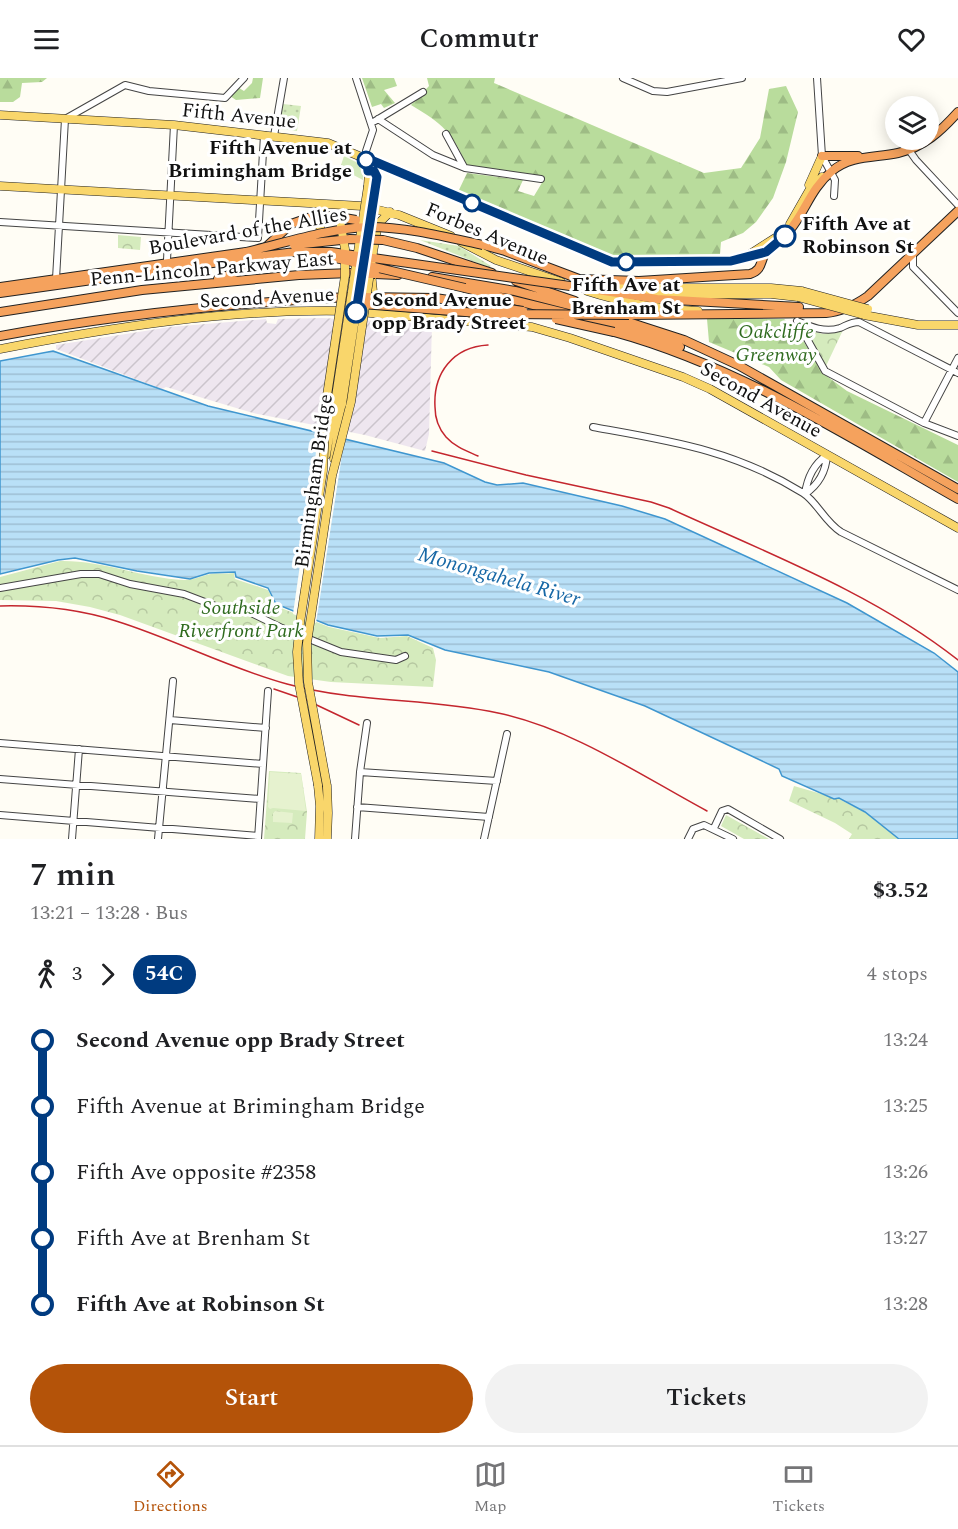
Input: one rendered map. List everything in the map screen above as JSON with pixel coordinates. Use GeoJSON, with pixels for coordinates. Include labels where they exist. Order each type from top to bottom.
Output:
{"type":"FeatureCollection","features":[{"type":"Feature","properties":{"kind":"highway","name":"Fifth Avenue"},"geometry":{"type":"LineString","coordinates":[[939,131],[958,112]]}},
{"type":"Feature","properties":{"kind":"highway","name":"Fifth Avenue"},"geometry":{"type":"LineString","coordinates":[[766,252],[791,228],[812,193],[831,172],[867,156],[895,154],[909,150]]}},
{"type":"Feature","properties":{"kind":"highway"},"geometry":{"type":"LineString","coordinates":[[822,156],[867,156]]}},
{"type":"Feature","properties":{"kind":"highway","name":"Forbes Avenue"},"geometry":{"type":"LineString","coordinates":[[736,313],[840,311],[868,296],[958,211]]}},
{"type":"Feature","properties":{"kind":"highway"},"geometry":{"type":"LineString","coordinates":[[200,284],[242,269],[287,227],[300,219],[333,216],[402,229]]}},
{"type":"Feature","properties":{"kind":"highway","name":"Boulevard of the Allies"},"geometry":{"type":"LineString","coordinates":[[0,293],[247,255],[351,229],[370,227],[402,229],[483,244],[579,279]]}},
{"type":"Feature","properties":{"kind":"highway"},"geometry":{"type":"LineString","coordinates":[[247,255],[340,240],[383,240],[417,248],[631,319]]}},
{"type":"Feature","properties":{"kind":"highway","name":"Boulevard of the Allies"},"geometry":{"type":"LineString","coordinates":[[0,287],[247,255],[314,251],[622,293]]}},
{"type":"Feature","properties":{"kind":"highway"},"geometry":{"type":"LineString","coordinates":[[579,279],[639,281],[746,275],[759,269],[766,252]]}},
{"type":"Feature","properties":{"kind":"highway"},"geometry":{"type":"LineString","coordinates":[[283,254],[320,255],[342,259],[615,329]]}},
{"type":"Feature","properties":{"kind":"highway","name":"Penn-Lincoln Parkway East"},"geometry":{"type":"LineString","coordinates":[[0,312],[81,298],[299,275],[371,274],[438,278],[498,287],[631,319],[684,340],[738,365],[958,489]]}},
{"type":"Feature","properties":{"kind":"highway"},"geometry":{"type":"LineString","coordinates":[[622,293],[657,299],[712,303],[827,309],[850,306]]}},
{"type":"Feature","properties":{"kind":"highway","name":"Penn-Lincoln Parkway East"},"geometry":{"type":"LineString","coordinates":[[0,336],[138,314],[270,302],[417,297],[512,309],[615,329],[680,352],[769,392],[958,499]]}},
{"type":"Feature","properties":{"kind":"highway"},"geometry":{"type":"LineString","coordinates":[[362,300],[491,314],[631,319],[736,313]]}},
{"type":"Feature","properties":{"kind":"main road","name":"Fifth Avenue"},"geometry":{"type":"LineString","coordinates":[[0,115],[174,125],[328,143],[612,262],[738,260],[766,252]]}},
{"type":"Feature","properties":{"kind":"main road"},"geometry":{"type":"LineString","coordinates":[[805,196],[822,156]]}},
{"type":"Feature","properties":{"kind":"main road","name":"Birmingham Bridge"},"geometry":{"type":"LineString","coordinates":[[327,839],[307,652],[372,187],[366,158]]}},
{"type":"Feature","properties":{"kind":"main road","name":"Fifth Avenue"},"geometry":{"type":"LineString","coordinates":[[738,260],[765,246],[785,230],[816,182],[831,172]]}},
{"type":"Feature","properties":{"kind":"main road","name":"Forbes Avenue"},"geometry":{"type":"LineString","coordinates":[[0,186],[362,206],[390,212],[451,235],[495,260],[605,297],[657,308],[736,313]]}},
{"type":"Feature","properties":{"kind":"main road","name":"Birmingham Bridge"},"geometry":{"type":"LineString","coordinates":[[319,839],[322,785],[299,684],[297,652],[323,471],[372,187]]}},
{"type":"Feature","properties":{"kind":"main road"},"geometry":{"type":"LineString","coordinates":[[321,204],[322,245],[330,251],[359,257],[367,263],[374,288],[373,313]]}},
{"type":"Feature","properties":{"kind":"main road"},"geometry":{"type":"LineString","coordinates":[[323,471],[326,402],[345,276],[345,256],[337,204]]}},
{"type":"Feature","properties":{"kind":"main road"},"geometry":{"type":"LineString","coordinates":[[332,476],[350,406],[376,230],[380,221],[390,212]]}},
{"type":"Feature","properties":{"kind":"main road","name":"Boulevard of the Allies"},"geometry":{"type":"LineString","coordinates":[[579,279],[631,288],[771,288],[918,325],[954,326]]}},
{"type":"Feature","properties":{"kind":"main road","name":"Boulevard of the Allies"},"geometry":{"type":"LineString","coordinates":[[622,293],[650,295],[800,294]]}},
{"type":"Feature","properties":{"kind":"main road","name":"Second Avenue"},"geometry":{"type":"LineString","coordinates":[[0,349],[113,328],[209,317],[302,311],[373,313],[522,326],[570,338],[692,381],[958,528]]}},
{"type":"Feature","properties":{"kind":"street"},"geometry":{"type":"LineString","coordinates":[[56,279],[65,119],[125,85],[149,91],[225,98],[244,78]]}},
{"type":"Feature","properties":{"kind":"street"},"geometry":{"type":"LineString","coordinates":[[274,136],[284,78]]}},
{"type":"Feature","properties":{"kind":"street"},"geometry":{"type":"LineString","coordinates":[[356,78],[375,121],[433,155],[465,168],[541,179]]}},
{"type":"Feature","properties":{"kind":"street"},"geometry":{"type":"LineString","coordinates":[[622,78],[653,91],[667,92],[741,78]]}},
{"type":"Feature","properties":{"kind":"street"},"geometry":{"type":"LineString","coordinates":[[818,78],[822,156],[835,180],[834,196]]}},
{"type":"Feature","properties":{"kind":"street"},"geometry":{"type":"LineString","coordinates":[[366,158],[375,121],[423,92]]}},
{"type":"Feature","properties":{"kind":"street"},"geometry":{"type":"LineString","coordinates":[[167,260],[174,125]]}},
{"type":"Feature","properties":{"kind":"street"},"geometry":{"type":"LineString","coordinates":[[446,134],[465,168]]}},
{"type":"Feature","properties":{"kind":"street"},"geometry":{"type":"LineString","coordinates":[[0,222],[258,238],[264,135]]}},
{"type":"Feature","properties":{"kind":"street"},"geometry":{"type":"LineString","coordinates":[[909,150],[958,205]]}},
{"type":"Feature","properties":{"kind":"street"},"geometry":{"type":"LineString","coordinates":[[913,253],[914,267],[956,312],[954,326]]}},
{"type":"Feature","properties":{"kind":"street"},"geometry":{"type":"LineString","coordinates":[[900,266],[914,267]]}},
{"type":"Feature","properties":{"kind":"street"},"geometry":{"type":"LineString","coordinates":[[955,371],[859,322],[823,330],[796,320],[825,371],[924,423],[958,436]]}},
{"type":"Feature","properties":{"kind":"street"},"geometry":{"type":"LineString","coordinates":[[924,423],[955,371],[958,358]]}},
{"type":"Feature","properties":{"kind":"street"},"geometry":{"type":"LineString","coordinates":[[593,427],[714,451],[756,467],[805,494],[827,521],[841,532],[958,590]]}},
{"type":"Feature","properties":{"kind":"street"},"geometry":{"type":"LineString","coordinates":[[805,494],[806,483],[819,461],[827,455]]}},
{"type":"Feature","properties":{"kind":"street"},"geometry":{"type":"LineString","coordinates":[[0,588],[81,574],[99,574],[130,584],[184,594],[218,607],[241,608],[341,652],[396,660],[405,656]]}},
{"type":"Feature","properties":{"kind":"street"},"geometry":{"type":"LineString","coordinates":[[158,839],[173,681]]}},
{"type":"Feature","properties":{"kind":"street"},"geometry":{"type":"LineString","coordinates":[[0,815],[258,837],[268,691]]}},
{"type":"Feature","properties":{"kind":"street"},"geometry":{"type":"LineString","coordinates":[[170,720],[266,728]]}},
{"type":"Feature","properties":{"kind":"street"},"geometry":{"type":"LineString","coordinates":[[355,839],[360,772],[367,723]]}},
{"type":"Feature","properties":{"kind":"street"},"geometry":{"type":"LineString","coordinates":[[484,839],[507,734]]}},
{"type":"Feature","properties":{"kind":"street"},"geometry":{"type":"LineString","coordinates":[[0,743],[263,764]]}},
{"type":"Feature","properties":{"kind":"street"},"geometry":{"type":"LineString","coordinates":[[72,839],[79,749]]}},
{"type":"Feature","properties":{"kind":"street"},"geometry":{"type":"LineString","coordinates":[[360,772],[496,782]]}},
{"type":"Feature","properties":{"kind":"street"},"geometry":{"type":"LineString","coordinates":[[0,779],[260,799]]}},
{"type":"Feature","properties":{"kind":"street"},"geometry":{"type":"LineString","coordinates":[[357,807],[489,817]]}},
{"type":"Feature","properties":{"kind":"street"},"geometry":{"type":"LineString","coordinates":[[714,828],[724,809],[778,838]]}},
{"type":"Feature","properties":{"kind":"street"},"geometry":{"type":"LineString","coordinates":[[688,839],[693,829],[699,825],[707,825],[734,839]]}},
{"type":"Feature","properties":{"kind":"shaded area"},"geometry":{"type":"Polygon","coordinates":[[[322,318],[432,324],[429,434],[425,451],[365,435],[253,413],[166,387],[162,389],[56,349],[56,345],[170,327],[266,319],[267,323],[276,324],[278,319],[322,318]]]}},
{"type":"Feature","properties":{"kind":"green space"},"geometry":{"type":"Polygon","coordinates":[[[0,78],[47,78],[42,82],[22,83],[20,97],[13,102],[0,102],[0,78]]]}},
{"type":"Feature","properties":{"kind":"green space"},"geometry":{"type":"Polygon","coordinates":[[[253,78],[263,78],[260,98],[236,100],[230,96],[239,88],[244,91],[252,83],[253,78]]]}},
{"type":"Feature","properties":{"kind":"green space"},"geometry":{"type":"Polygon","coordinates":[[[362,78],[394,78],[397,86],[384,90],[395,103],[384,108],[381,104],[372,107],[362,78]]]}},
{"type":"Feature","properties":{"kind":"green space"},"geometry":{"type":"Polygon","coordinates":[[[427,78],[495,78],[494,83],[704,173],[741,168],[760,138],[769,89],[786,86],[798,112],[786,162],[773,198],[756,222],[743,233],[721,242],[720,254],[619,257],[458,192],[467,173],[523,180],[518,191],[534,196],[543,181],[467,166],[445,130],[411,105],[429,86],[427,78]]]}},
{"type":"Feature","properties":{"kind":"green space"},"geometry":{"type":"Polygon","coordinates":[[[283,104],[301,106],[297,131],[279,129],[283,104]]]}},
{"type":"Feature","properties":{"kind":"green space"},"geometry":{"type":"Polygon","coordinates":[[[344,156],[364,166],[363,180],[340,168],[344,156]]]}},
{"type":"Feature","properties":{"kind":"green space"},"geometry":{"type":"Polygon","coordinates":[[[118,235],[141,237],[140,250],[118,248],[118,235]]]}},
{"type":"Feature","properties":{"kind":"green space"},"geometry":{"type":"Polygon","coordinates":[[[420,240],[459,246],[491,266],[480,264],[420,240]]]}},
{"type":"Feature","properties":{"kind":"green space","name":"Oakcliffe Greenway"},"geometry":{"type":"Polygon","coordinates":[[[707,319],[784,319],[795,328],[824,374],[847,391],[958,445],[958,482],[781,380],[769,367],[709,342],[707,319]]]}},
{"type":"Feature","properties":{"kind":"green space"},"geometry":{"type":"Polygon","coordinates":[[[805,329],[823,334],[843,330],[826,366],[805,329]]]}},
{"type":"Feature","properties":{"kind":"green space","name":"Southside Riverfront Park"},"geometry":{"type":"Polygon","coordinates":[[[60,561],[91,563],[168,579],[184,580],[211,574],[234,573],[235,579],[268,590],[276,606],[329,627],[380,638],[407,636],[433,648],[436,660],[433,687],[331,682],[288,676],[120,615],[90,607],[56,601],[0,600],[0,577],[60,561]]]}},
{"type":"Feature","properties":{"kind":"green space"},"geometry":{"type":"Polygon","coordinates":[[[269,771],[301,773],[307,812],[305,839],[264,839],[269,771]]]}},
{"type":"Feature","properties":{"kind":"green space"},"geometry":{"type":"Polygon","coordinates":[[[270,772],[301,774],[306,811],[268,807],[270,772]]]}},
{"type":"Feature","properties":{"kind":"green space"},"geometry":{"type":"Polygon","coordinates":[[[794,786],[839,799],[866,813],[899,839],[849,839],[852,834],[835,823],[789,801],[794,786]]]}},
{"type":"Feature","properties":{"kind":"green space"},"geometry":{"type":"Polygon","coordinates":[[[275,811],[293,813],[292,823],[273,822],[275,811]]]}},
{"type":"Feature","properties":{"kind":"green space"},"geometry":{"type":"Polygon","coordinates":[[[726,815],[769,839],[744,839],[721,826],[726,815]]]}},
{"type":"Feature","properties":{"kind":"water","name":"Monongahela River"},"geometry":{"type":"Polygon","coordinates":[[[53,351],[208,406],[444,463],[485,482],[497,485],[523,483],[622,506],[665,519],[847,603],[934,653],[958,672],[958,839],[899,839],[865,812],[839,798],[834,799],[782,776],[779,769],[645,706],[549,672],[445,650],[408,635],[377,636],[328,625],[276,604],[268,588],[236,577],[235,572],[209,573],[190,579],[75,558],[0,574],[0,361],[53,351]]]}},
{"type":"Feature","properties":{"kind":"pier"},"geometry":{"type":"Polygon","coordinates":[[[319,431],[346,437],[316,623],[293,614],[319,431]]]}},
{"type":"Feature","properties":{"kind":"railway"},"geometry":{"type":"LineString","coordinates":[[478,456],[457,446],[439,427],[435,395],[442,373],[455,357],[465,351],[488,345]]}},
{"type":"Feature","properties":{"kind":"railway"},"geometry":{"type":"LineString","coordinates":[[432,451],[669,508],[781,558],[855,595],[926,636],[958,660]]}},
{"type":"Feature","properties":{"kind":"railway"},"geometry":{"type":"LineString","coordinates":[[0,606],[59,609],[102,617],[138,628],[265,677],[313,690],[366,698],[472,708],[526,720],[606,754],[707,811]]}},
{"type":"Feature","properties":{"kind":"railway"},"geometry":{"type":"LineString","coordinates":[[274,689],[306,700],[359,725]]}},
{"type":"Feature","properties":{"kind":"bus line","name":"54C"},"geometry":{"type":"LineString","coordinates":[[356,312],[377,177],[374,171],[368,171],[366,158],[612,262],[731,261],[766,252],[785,236]]}},
{"type":"Feature","properties":{"kind":"place","name":"Fifth Avenue at Brimingham Bridge"},"geometry":{"type":"Point","coordinates":[366,160]}},
{"type":"Feature","properties":{"kind":"place","name":"Fifth Ave at Robinson St"},"geometry":{"type":"Point","coordinates":[785,236]}},
{"type":"Feature","properties":{"kind":"place","name":"Fifth Ave at Brenham St"},"geometry":{"type":"Point","coordinates":[626,262]}},
{"type":"Feature","properties":{"kind":"place","name":"Second Avenue opp Brady Street"},"geometry":{"type":"Point","coordinates":[356,312]}}]}
